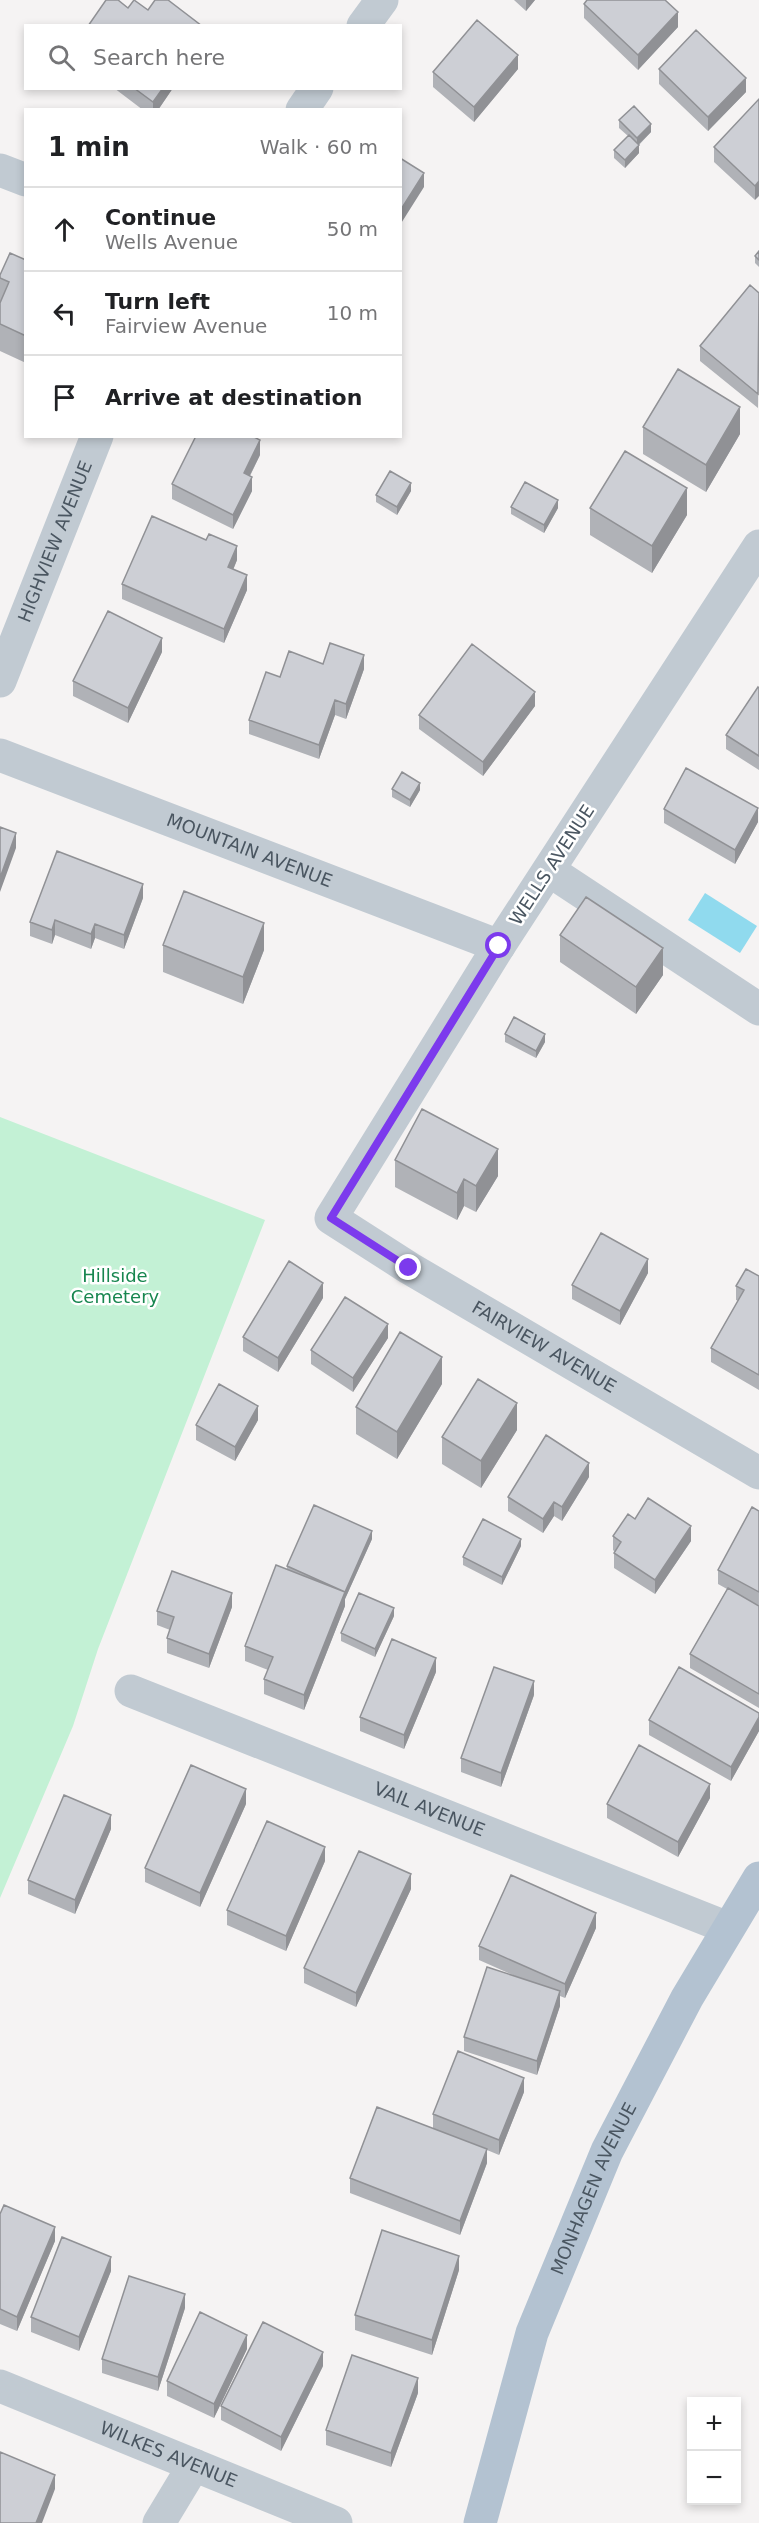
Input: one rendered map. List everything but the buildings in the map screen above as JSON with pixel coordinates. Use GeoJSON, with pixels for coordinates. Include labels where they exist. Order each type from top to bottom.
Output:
{"type":"FeatureCollection","features":[{"type":"Feature","properties":{"kind":"main road","name":"MONHAGEN AVENUE"},"geometry":{"type":"LineString","coordinates":[[480,2523],[532,2333],[607,2151],[687,1998],[759,1878]]}},
{"type":"Feature","properties":{"kind":"street"},"geometry":{"type":"LineString","coordinates":[[364,24],[382,0]]}},
{"type":"Feature","properties":{"kind":"street"},"geometry":{"type":"LineString","coordinates":[[303,108],[316,90]]}},
{"type":"Feature","properties":{"kind":"street"},"geometry":{"type":"LineString","coordinates":[[0,170],[24,179]]}},
{"type":"Feature","properties":{"kind":"street","name":"HIGHVIEW AVENUE"},"geometry":{"type":"LineString","coordinates":[[0,681],[96,438]]}},
{"type":"Feature","properties":{"kind":"street","name":"WELLS AVENUE"},"geometry":{"type":"LineString","coordinates":[[331,1218],[499,946],[550,871],[759,546]]}},
{"type":"Feature","properties":{"kind":"street","name":"MOUNTAIN AVENUE"},"geometry":{"type":"LineString","coordinates":[[0,755],[499,946]]}},
{"type":"Feature","properties":{"kind":"street"},"geometry":{"type":"LineString","coordinates":[[550,871],[759,1009]]}},
{"type":"Feature","properties":{"kind":"street","name":"FAIRVIEW AVENUE"},"geometry":{"type":"LineString","coordinates":[[331,1218],[419,1274],[759,1473]]}},
{"type":"Feature","properties":{"kind":"street","name":"VAIL AVENUE"},"geometry":{"type":"LineString","coordinates":[[131,1691],[728,1928]]}},
{"type":"Feature","properties":{"kind":"street","name":"WILKES AVENUE"},"geometry":{"type":"LineString","coordinates":[[0,2386],[336,2523]]}},
{"type":"Feature","properties":{"kind":"street"},"geometry":{"type":"LineString","coordinates":[[159,2523],[194,2465]]}},
{"type":"Feature","properties":{"kind":"green space","name":"Hillside Cemetery"},"geometry":{"type":"Polygon","coordinates":[[[0,1117],[265,1220],[98,1649],[73,1726],[0,1898],[0,1117]]]}},
{"type":"Feature","properties":{"kind":"water"},"geometry":{"type":"Polygon","coordinates":[[[705,893],[757,926],[740,953],[688,920],[705,893]]]}},
{"type":"Feature","properties":{"kind":"route"},"geometry":{"type":"LineString","coordinates":[[409,1268],[331,1218],[499,946]]}}]}
